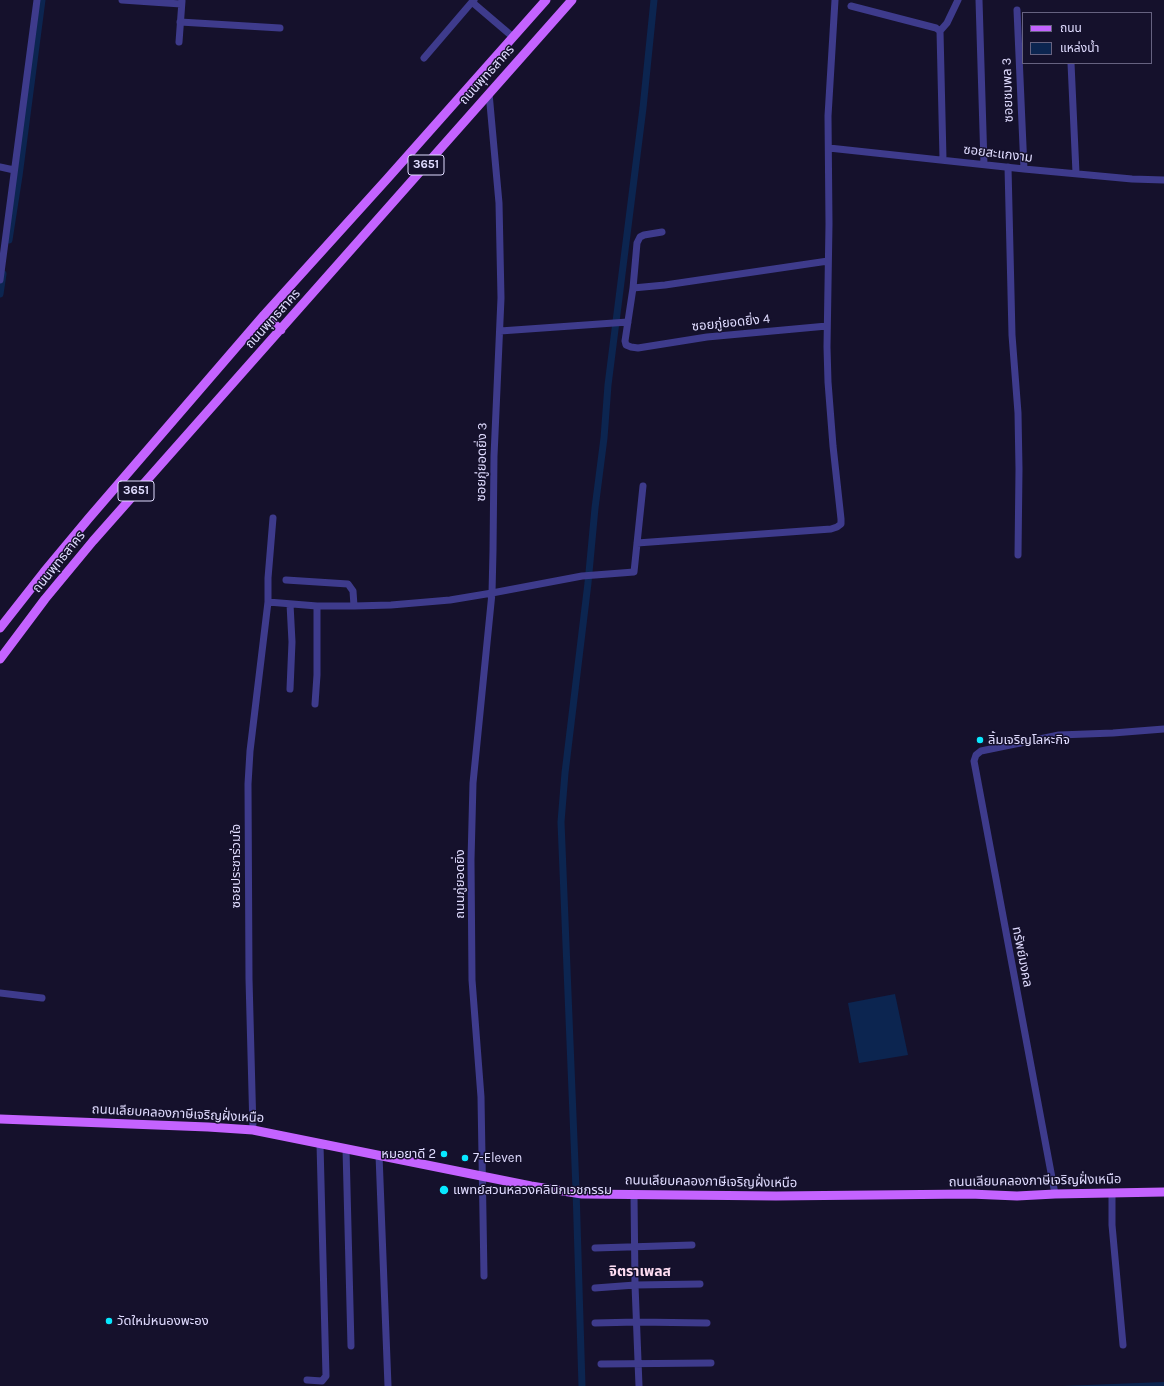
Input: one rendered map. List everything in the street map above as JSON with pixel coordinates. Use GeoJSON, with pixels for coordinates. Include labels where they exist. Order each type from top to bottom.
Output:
{"type":"FeatureCollection","features":[{"type":"Feature","properties":{"kind":"main road","name":"ถนนพุทธสาคร"},"geometry":{"type":"LineString","coordinates":[[0,628],[89,518],[264,315],[546,0]]}},
{"type":"Feature","properties":{"kind":"main road","name":"ถนนพุทธสาคร"},"geometry":{"type":"LineString","coordinates":[[0,659],[45,599],[93,541],[572,0]]}},
{"type":"Feature","properties":{"kind":"main road"},"geometry":{"type":"LineString","coordinates":[[264,315],[281,330]]}},
{"type":"Feature","properties":{"kind":"main road","name":"ถนนเลียบคลองภาษีเจริญฝั่งเหนือ"},"geometry":{"type":"LineString","coordinates":[[0,1119],[253,1130],[482,1176],[582,1194],[776,1196],[970,1194],[1016,1196],[1164,1192]]}},
{"type":"Feature","properties":{"kind":"street"},"geometry":{"type":"LineString","coordinates":[[0,280],[37,0]]}},
{"type":"Feature","properties":{"kind":"street"},"geometry":{"type":"LineString","coordinates":[[122,0],[182,2],[179,42]]}},
{"type":"Feature","properties":{"kind":"street"},"geometry":{"type":"LineString","coordinates":[[637,543],[831,529],[840,524],[842,518],[833,446],[828,382],[827,326],[828,116],[834,0]]}},
{"type":"Feature","properties":{"kind":"street"},"geometry":{"type":"LineString","coordinates":[[943,159],[940,31],[947,23],[958,0]]}},
{"type":"Feature","properties":{"kind":"street"},"geometry":{"type":"LineString","coordinates":[[979,0],[984,164]]}},
{"type":"Feature","properties":{"kind":"street"},"geometry":{"type":"LineString","coordinates":[[424,58],[473,1],[513,37]]}},
{"type":"Feature","properties":{"kind":"street"},"geometry":{"type":"LineString","coordinates":[[851,6],[936,28],[940,31]]}},
{"type":"Feature","properties":{"kind":"street","name":"ซอยชมพล 3"},"geometry":{"type":"LineString","coordinates":[[1017,10],[1024,169]]}},
{"type":"Feature","properties":{"kind":"street"},"geometry":{"type":"LineString","coordinates":[[180,22],[280,28]]}},
{"type":"Feature","properties":{"kind":"street"},"geometry":{"type":"LineString","coordinates":[[1071,64],[1076,174]]}},
{"type":"Feature","properties":{"kind":"street","name":"ซอยภู่ยอดยิ่ง 3"},"geometry":{"type":"LineString","coordinates":[[489,94],[499,203],[501,257],[500,331],[494,449],[494,551],[492,593]]}},
{"type":"Feature","properties":{"kind":"street","name":"ซอยสะแกงาม"},"geometry":{"type":"LineString","coordinates":[[829,148],[1076,174],[1164,180]]}},
{"type":"Feature","properties":{"kind":"street"},"geometry":{"type":"LineString","coordinates":[[0,167],[14,170]]}},
{"type":"Feature","properties":{"kind":"street"},"geometry":{"type":"LineString","coordinates":[[1008,167],[1012,335],[1018,413],[1018,555]]}},
{"type":"Feature","properties":{"kind":"street"},"geometry":{"type":"LineString","coordinates":[[500,331],[628,322],[637,243],[640,237],[644,235],[662,232]]}},
{"type":"Feature","properties":{"kind":"street"},"geometry":{"type":"LineString","coordinates":[[633,288],[665,285],[828,261]]}},
{"type":"Feature","properties":{"kind":"street","name":"ซอยภู่ยอดยิ่ง 4"},"geometry":{"type":"LineString","coordinates":[[628,322],[625,341],[626,345],[638,348],[706,337],[827,326]]}},
{"type":"Feature","properties":{"kind":"street"},"geometry":{"type":"LineString","coordinates":[[268,602],[317,606],[354,606],[450,600],[582,576],[634,572],[643,486]]}},
{"type":"Feature","properties":{"kind":"street","name":"ซอยประชาร่วมใจ"},"geometry":{"type":"LineString","coordinates":[[253,1130],[248,784],[250,752],[268,602],[268,578],[273,518]]}},
{"type":"Feature","properties":{"kind":"street"},"geometry":{"type":"LineString","coordinates":[[286,580],[348,584],[353,591],[354,606]]}},
{"type":"Feature","properties":{"kind":"street","name":"ถนนภู่ยอดยิ่ง"},"geometry":{"type":"LineString","coordinates":[[484,1276],[481,1097],[472,980],[471,860],[473,784],[492,593]]}},
{"type":"Feature","properties":{"kind":"street"},"geometry":{"type":"LineString","coordinates":[[290,604],[292,642],[290,689]]}},
{"type":"Feature","properties":{"kind":"street"},"geometry":{"type":"LineString","coordinates":[[315,704],[317,675],[317,606]]}},
{"type":"Feature","properties":{"kind":"street","name":"ทรัพย์มงคล"},"geometry":{"type":"LineString","coordinates":[[1055,1194],[974,760],[976,755],[981,751],[1059,735],[1164,729]]}},
{"type":"Feature","properties":{"kind":"street"},"geometry":{"type":"LineString","coordinates":[[0,993],[42,998]]}},
{"type":"Feature","properties":{"kind":"street"},"geometry":{"type":"LineString","coordinates":[[307,1380],[322,1381],[326,1376],[320,1144]]}},
{"type":"Feature","properties":{"kind":"street"},"geometry":{"type":"LineString","coordinates":[[346,1149],[351,1346]]}},
{"type":"Feature","properties":{"kind":"street"},"geometry":{"type":"LineString","coordinates":[[379,1155],[388,1386]]}},
{"type":"Feature","properties":{"kind":"street"},"geometry":{"type":"LineString","coordinates":[[1112,1193],[1112,1225],[1123,1345]]}},
{"type":"Feature","properties":{"kind":"street"},"geometry":{"type":"LineString","coordinates":[[634,1195],[639,1386]]}},
{"type":"Feature","properties":{"kind":"street"},"geometry":{"type":"LineString","coordinates":[[595,1248],[692,1245]]}},
{"type":"Feature","properties":{"kind":"street"},"geometry":{"type":"LineString","coordinates":[[595,1288],[636,1285],[700,1284]]}},
{"type":"Feature","properties":{"kind":"street"},"geometry":{"type":"LineString","coordinates":[[595,1323],[708,1323]]}},
{"type":"Feature","properties":{"kind":"street"},"geometry":{"type":"LineString","coordinates":[[601,1364],[711,1363]]}},
{"type":"Feature","properties":{"kind":"water"},"geometry":{"type":"Polygon","coordinates":[[[895,994],[908,1055],[859,1063],[848,1003],[895,994]]]}},
{"type":"Feature","properties":{"kind":"water"},"geometry":{"type":"Polygon","coordinates":[[[1164,1382],[1164,1386],[1062,1386],[1164,1382]]]}},
{"type":"Feature","properties":{"kind":"waterway"},"geometry":{"type":"LineString","coordinates":[[9,240],[42,0]]}},
{"type":"Feature","properties":{"kind":"waterway"},"geometry":{"type":"LineString","coordinates":[[582,1386],[576,1189],[561,822],[565,773],[604,438],[608,385],[643,108],[654,0]]}},
{"type":"Feature","properties":{"kind":"waterway"},"geometry":{"type":"LineString","coordinates":[[0,294],[3,274]]}},
{"type":"Feature","properties":{"kind":"place","name":"ลิ้มเจริญโลหะกิจ"},"geometry":{"type":"Point","coordinates":[980,740]}},
{"type":"Feature","properties":{"kind":"place","name":"หมอยาดี 2"},"geometry":{"type":"Point","coordinates":[444,1154]}},
{"type":"Feature","properties":{"kind":"place","name":"7-Eleven"},"geometry":{"type":"Point","coordinates":[465,1158]}},
{"type":"Feature","properties":{"kind":"place","name":"แพทย์สวนหลวงคลินิกเวชกรรม"},"geometry":{"type":"Point","coordinates":[444,1190]}},
{"type":"Feature","properties":{"kind":"place","name":"วัดใหม่หนองพะอง"},"geometry":{"type":"Point","coordinates":[109,1321]}},
{"type":"Feature","properties":{"kind":"district","name":"จิตราเพลส"},"geometry":{"type":"Point","coordinates":[640,1272]}}]}
